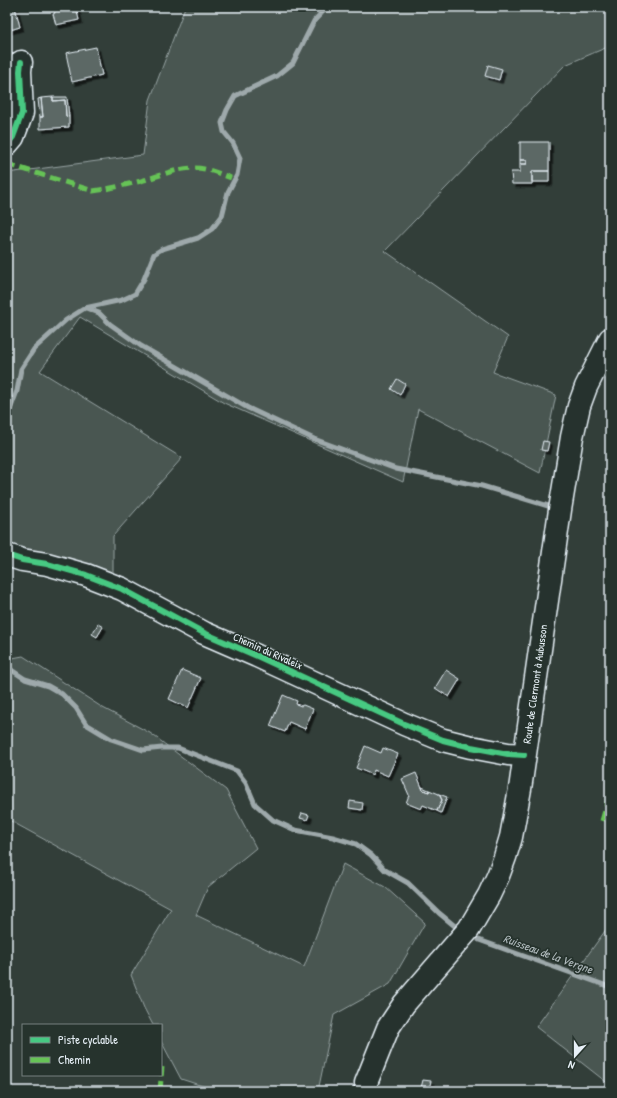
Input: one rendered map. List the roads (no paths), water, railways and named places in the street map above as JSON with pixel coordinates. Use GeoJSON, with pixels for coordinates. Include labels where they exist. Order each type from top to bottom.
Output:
{"type":"FeatureCollection","features":[{"type":"Feature","properties":{"kind":"main road"},"geometry":{"type":"LineString","coordinates":[[7,144],[13,137],[22,113],[21,62]]}},
{"type":"Feature","properties":{"kind":"main road","name":"Route de Clermont à Aubusson"},"geometry":{"type":"LineString","coordinates":[[366,1091],[366,1082],[388,1028],[404,1004],[469,928],[480,911],[498,876],[511,837],[572,437],[579,406],[586,387],[610,339]]}},
{"type":"Feature","properties":{"kind":"main road","name":"Chemin du Rivaleix"},"geometry":{"type":"LineString","coordinates":[[7,555],[86,575],[122,589],[204,633],[404,724],[443,740],[471,747],[524,756]]}},
{"type":"Feature","properties":{"kind":"waterway"},"geometry":{"type":"LineString","coordinates":[[7,411],[11,407],[17,391],[21,369],[34,349],[66,320],[85,308],[122,300],[135,294],[144,279],[154,254],[162,249],[198,238],[212,229],[222,216],[228,192],[237,175],[240,158],[233,143],[224,132],[222,123],[227,110],[235,96],[277,76],[293,63],[314,21],[327,7]]}},
{"type":"Feature","properties":{"kind":"waterway"},"geometry":{"type":"LineString","coordinates":[[86,308],[99,313],[110,324],[141,346],[248,408],[314,439],[396,469],[482,486],[555,508]]}},
{"type":"Feature","properties":{"kind":"waterway","name":"Ruisseau de la Vergne"},"geometry":{"type":"LineString","coordinates":[[7,667],[25,679],[48,686],[62,694],[76,708],[86,724],[111,739],[143,750],[178,748],[237,771],[246,783],[255,804],[273,820],[295,830],[333,837],[356,844],[371,855],[385,870],[408,883],[456,927]]}},
{"type":"Feature","properties":{"kind":"waterway","name":"Ruisseau de la Vergne"},"geometry":{"type":"LineString","coordinates":[[479,940],[610,987]]}}]}
